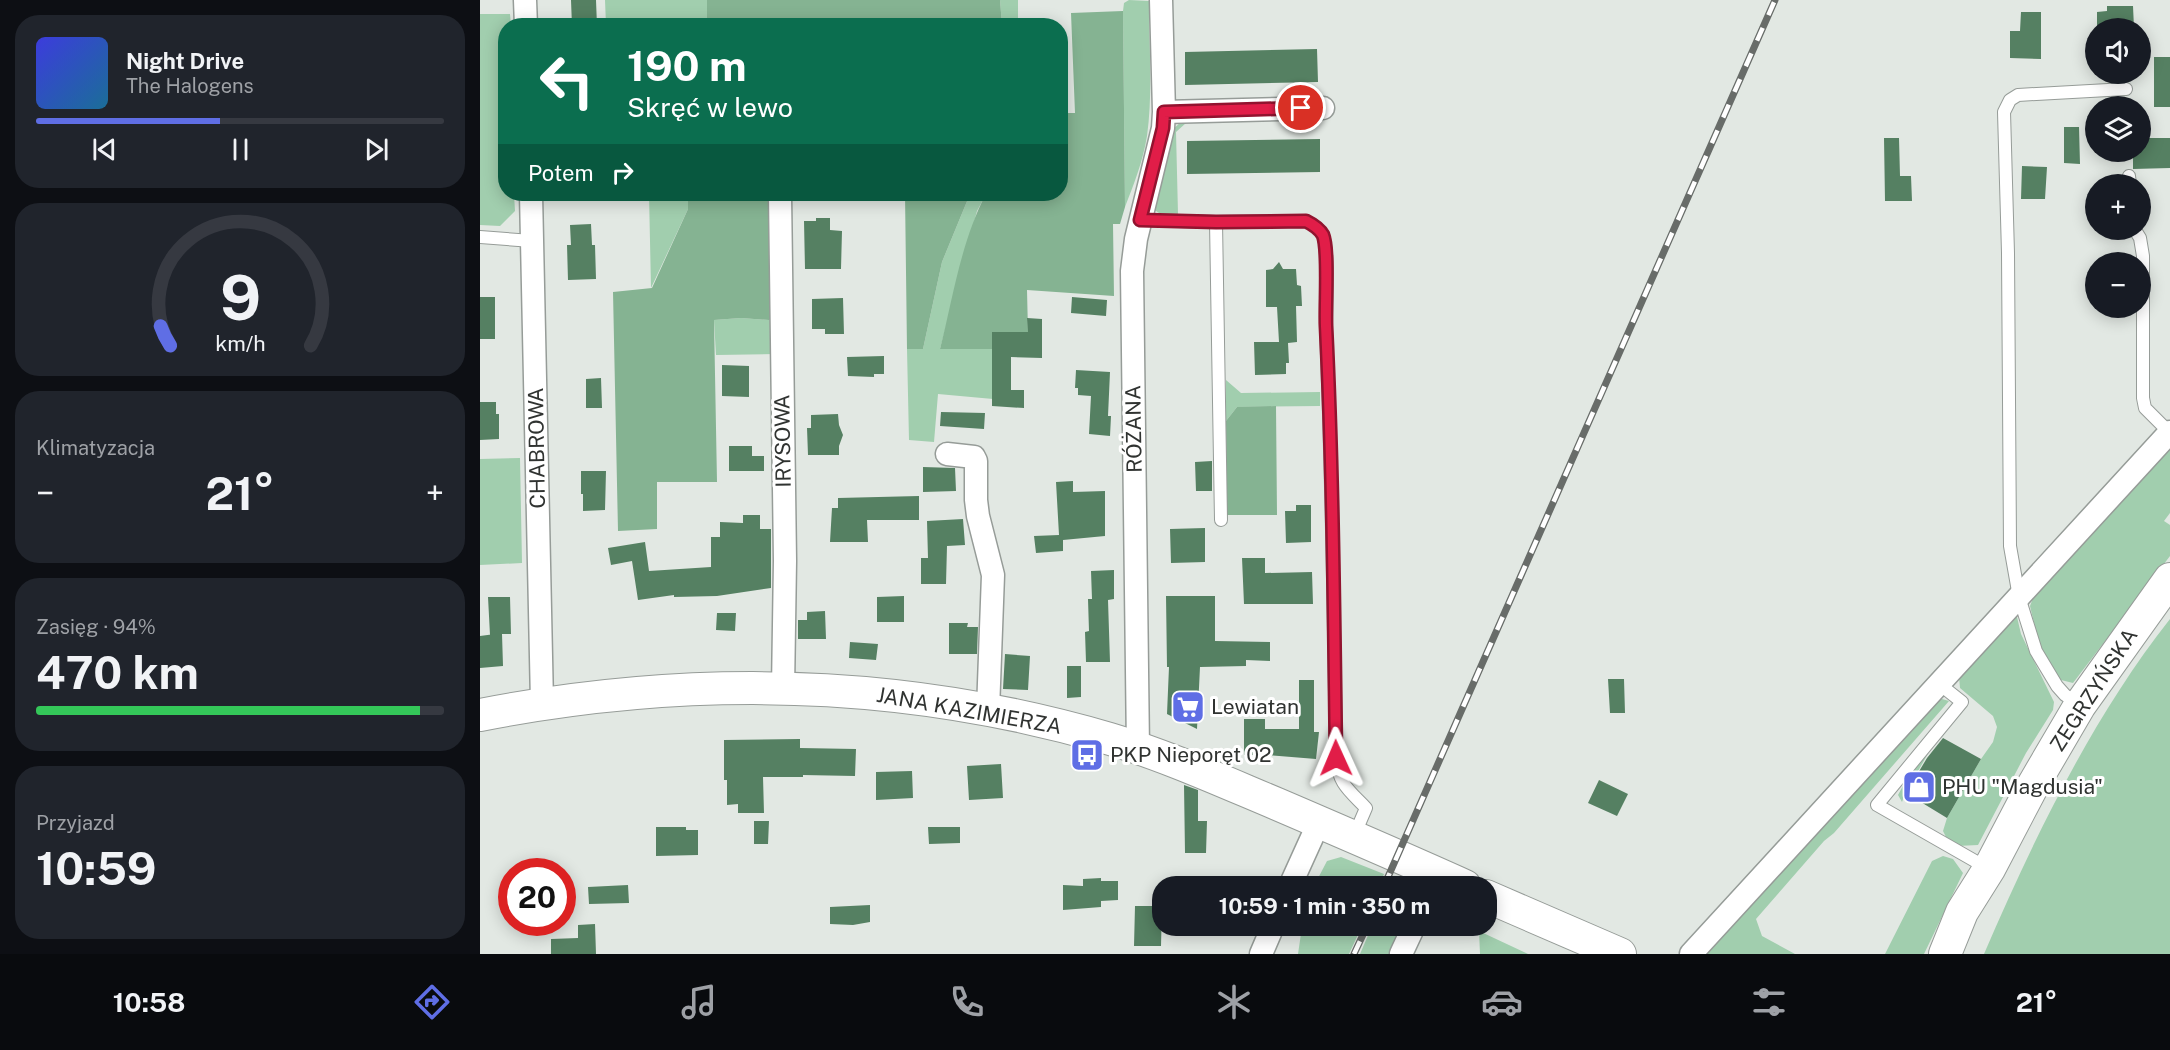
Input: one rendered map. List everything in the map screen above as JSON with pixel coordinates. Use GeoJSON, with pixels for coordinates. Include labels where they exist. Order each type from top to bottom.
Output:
{"type":"FeatureCollection","features":[{"type":"Feature","properties":{"kind":"main road","name":"ZEGRZYŃSKA"},"geometry":{"type":"LineString","coordinates":[[1945,954],[1962,912],[1989,869],[2032,787],[2080,705],[2170,579]]}},
{"type":"Feature","properties":{"kind":"main road","name":"JANA KAZIMIERZA"},"geometry":{"type":"LineString","coordinates":[[480,716],[542,703],[617,694],[694,690],[844,690],[917,698],[988,710],[1074,730],[1138,749],[1227,783],[1354,837],[1427,876]]}},
{"type":"Feature","properties":{"kind":"main road","name":"ZEGRZYŃSKA"},"geometry":{"type":"LineString","coordinates":[[1960,954],[1989,869]]}},
{"type":"Feature","properties":{"kind":"main road"},"geometry":{"type":"LineString","coordinates":[[1497,901],[1620,954]]}},
{"type":"Feature","properties":{"kind":"main road"},"geometry":{"type":"LineString","coordinates":[[1934,954],[1962,912]]}},
{"type":"Feature","properties":{"kind":"street"},"geometry":{"type":"LineString","coordinates":[[525,0],[526,18]]}},
{"type":"Feature","properties":{"kind":"street","name":"RÓŻANA"},"geometry":{"type":"LineString","coordinates":[[1138,749],[1132,290],[1136,239],[1163,128],[1161,0]]}},
{"type":"Feature","properties":{"kind":"street"},"geometry":{"type":"LineString","coordinates":[[1164,112],[1323,108]]}},
{"type":"Feature","properties":{"kind":"street","name":"CHABROWA"},"geometry":{"type":"LineString","coordinates":[[531,201],[542,703]]}},
{"type":"Feature","properties":{"kind":"street","name":"IRYSOWA"},"geometry":{"type":"LineString","coordinates":[[780,201],[785,561],[783,689]]}},
{"type":"Feature","properties":{"kind":"street"},"geometry":{"type":"LineString","coordinates":[[1691,954],[2170,433]]}},
{"type":"Feature","properties":{"kind":"street"},"geometry":{"type":"LineString","coordinates":[[947,454],[974,457],[976,461],[978,516],[993,575],[988,710]]}},
{"type":"Feature","properties":{"kind":"street"},"geometry":{"type":"LineString","coordinates":[[1295,876],[1319,822]]}},
{"type":"Feature","properties":{"kind":"street"},"geometry":{"type":"LineString","coordinates":[[1261,954],[1269,936]]}},
{"type":"Feature","properties":{"kind":"street"},"geometry":{"type":"LineString","coordinates":[[1401,954],[1409,936]]}},
{"type":"Feature","properties":{"kind":"lane"},"geometry":{"type":"LineString","coordinates":[[2080,705],[2057,687],[2036,651],[2019,597],[2010,546],[2004,112],[2010,100],[2018,95],[2126,89]]}},
{"type":"Feature","properties":{"kind":"lane"},"geometry":{"type":"LineString","coordinates":[[1140,220],[1306,221],[1322,234],[1326,248],[1325,299],[1333,510],[1336,758],[1338,775],[1344,785],[1366,808],[1354,837]]}},
{"type":"Feature","properties":{"kind":"lane"},"geometry":{"type":"LineString","coordinates":[[1216,222],[1221,520]]}},
{"type":"Feature","properties":{"kind":"lane"},"geometry":{"type":"LineString","coordinates":[[480,237],[532,241]]}},
{"type":"Feature","properties":{"kind":"lane"},"geometry":{"type":"LineString","coordinates":[[2140,240],[2143,256],[2143,398],[2145,408],[2170,433]]}},
{"type":"Feature","properties":{"kind":"lane"},"geometry":{"type":"LineString","coordinates":[[1938,683],[1962,702],[1876,805],[1989,869]]}},
{"type":"Feature","properties":{"kind":"green space"},"geometry":{"type":"Polygon","coordinates":[[[605,0],[707,0],[707,18],[606,18],[605,0]]]}},
{"type":"Feature","properties":{"kind":"green space"},"geometry":{"type":"Polygon","coordinates":[[[707,0],[1000,0],[1001,18],[707,18],[707,0]]]}},
{"type":"Feature","properties":{"kind":"green space"},"geometry":{"type":"Polygon","coordinates":[[[1000,0],[1018,0],[1018,18],[1001,18],[1000,0]]]}},
{"type":"Feature","properties":{"kind":"green space"},"geometry":{"type":"Polygon","coordinates":[[[1129,0],[1149,1],[1150,86],[1149,120],[1145,145],[1125,207],[1123,11],[1124,3],[1129,0]]]}},
{"type":"Feature","properties":{"kind":"green space"},"geometry":{"type":"Polygon","coordinates":[[[1123,11],[1125,207],[1120,224],[1113,224],[1114,296],[1027,290],[1028,332],[992,332],[992,349],[940,349],[964,250],[982,201],[1068,201],[1068,113],[1075,113],[1071,13],[1123,11]]]}},
{"type":"Feature","properties":{"kind":"green space"},"geometry":{"type":"Polygon","coordinates":[[[480,14],[510,14],[510,18],[498,18],[498,201],[514,201],[515,211],[500,226],[480,225],[480,14]]]}},
{"type":"Feature","properties":{"kind":"green space"},"geometry":{"type":"Polygon","coordinates":[[[1180,123],[1186,123],[1176,132],[1178,214],[1174,217],[1162,215],[1153,209],[1173,129],[1180,123]]]}},
{"type":"Feature","properties":{"kind":"green space"},"geometry":{"type":"Polygon","coordinates":[[[649,201],[688,201],[688,209],[651,288],[649,201]]]}},
{"type":"Feature","properties":{"kind":"green space"},"geometry":{"type":"Polygon","coordinates":[[[688,201],[774,201],[776,316],[769,320],[741,318],[714,320],[717,482],[657,482],[657,529],[618,531],[613,292],[652,288],[688,209],[688,201]]]}},
{"type":"Feature","properties":{"kind":"green space"},"geometry":{"type":"Polygon","coordinates":[[[905,201],[967,201],[942,262],[923,349],[907,349],[905,201]]]}},
{"type":"Feature","properties":{"kind":"green space"},"geometry":{"type":"Polygon","coordinates":[[[967,201],[982,201],[977,211],[940,349],[992,349],[993,399],[938,394],[934,442],[909,440],[907,349],[923,349],[942,262],[967,201]]]}},
{"type":"Feature","properties":{"kind":"green space"},"geometry":{"type":"Polygon","coordinates":[[[776,316],[776,354],[716,355],[714,320],[741,318],[768,320],[776,316]]]}},
{"type":"Feature","properties":{"kind":"green space"},"geometry":{"type":"Polygon","coordinates":[[[1226,380],[1241,393],[1320,392],[1320,406],[1237,407],[1226,421],[1226,380]]]}},
{"type":"Feature","properties":{"kind":"green space"},"geometry":{"type":"Polygon","coordinates":[[[1276,406],[1277,515],[1227,515],[1226,421],[1237,407],[1276,406]]]}},
{"type":"Feature","properties":{"kind":"green space"},"geometry":{"type":"Polygon","coordinates":[[[2170,447],[2170,513],[2164,521],[2170,525],[2170,556],[2073,683],[2057,679],[2040,648],[2030,606],[2035,593],[2170,447]]]}},
{"type":"Feature","properties":{"kind":"green space"},"geometry":{"type":"Polygon","coordinates":[[[520,458],[522,563],[480,565],[480,459],[520,458]]]}},
{"type":"Feature","properties":{"kind":"green space"},"geometry":{"type":"Polygon","coordinates":[[[2012,615],[2017,617],[2021,634],[2054,702],[2053,710],[2026,753],[1978,845],[1957,846],[1947,839],[1943,831],[1947,818],[1993,742],[1997,727],[1993,716],[1960,688],[1959,677],[2012,615]]]}},
{"type":"Feature","properties":{"kind":"green space"},"geometry":{"type":"Polygon","coordinates":[[[2170,619],[2170,954],[1984,954],[2023,867],[2066,780],[2115,697],[2170,619]]]}},
{"type":"Feature","properties":{"kind":"green space"},"geometry":{"type":"Polygon","coordinates":[[[1942,699],[1949,701],[1756,919],[1762,936],[1795,954],[1703,954],[1932,701],[1942,699]]]}},
{"type":"Feature","properties":{"kind":"green space"},"geometry":{"type":"Polygon","coordinates":[[[1938,736],[1902,802],[1898,795],[1904,784],[1938,736]]]}},
{"type":"Feature","properties":{"kind":"green space"},"geometry":{"type":"Polygon","coordinates":[[[1943,856],[1953,859],[1963,873],[1924,954],[1885,954],[1932,861],[1943,856]]]}},
{"type":"Feature","properties":{"kind":"green space"},"geometry":{"type":"Polygon","coordinates":[[[1341,857],[1384,874],[1383,876],[1319,876],[1327,861],[1341,857]]]}},
{"type":"Feature","properties":{"kind":"green space"},"geometry":{"type":"Polygon","coordinates":[[[1301,936],[1357,936],[1349,954],[1298,954],[1301,936]]]}},
{"type":"Feature","properties":{"kind":"green space"},"geometry":{"type":"Polygon","coordinates":[[[1368,936],[1403,936],[1395,954],[1360,954],[1368,936]]]}},
{"type":"Feature","properties":{"kind":"green space"},"geometry":{"type":"Polygon","coordinates":[[[1479,936],[1490,936],[1528,954],[1480,954],[1479,936]]]}},
{"type":"Feature","properties":{"kind":"building"},"geometry":{"type":"Polygon","coordinates":[[[571,0],[596,0],[597,18],[572,18],[571,0]]]}},
{"type":"Feature","properties":{"kind":"building"},"geometry":{"type":"Polygon","coordinates":[[[2107,6],[2133,6],[2134,18],[2097,18],[2097,12],[2107,11],[2107,6]]]}},
{"type":"Feature","properties":{"kind":"building"},"geometry":{"type":"Polygon","coordinates":[[[2021,12],[2041,12],[2041,59],[2010,58],[2010,31],[2020,31],[2021,12]]]}},
{"type":"Feature","properties":{"kind":"building"},"geometry":{"type":"Polygon","coordinates":[[[1317,49],[1318,82],[1185,85],[1185,52],[1317,49]]]}},
{"type":"Feature","properties":{"kind":"building"},"geometry":{"type":"Polygon","coordinates":[[[2154,57],[2170,57],[2170,107],[2154,107],[2154,57]]]}},
{"type":"Feature","properties":{"kind":"building"},"geometry":{"type":"Polygon","coordinates":[[[2064,127],[2079,127],[2080,164],[2064,163],[2064,127]]]}},
{"type":"Feature","properties":{"kind":"building"},"geometry":{"type":"Polygon","coordinates":[[[1884,138],[1899,138],[1900,176],[1911,176],[1912,201],[1885,201],[1884,138]]]}},
{"type":"Feature","properties":{"kind":"building"},"geometry":{"type":"Polygon","coordinates":[[[2151,138],[2170,138],[2170,168],[2133,169],[2133,162],[2151,162],[2151,138]]]}},
{"type":"Feature","properties":{"kind":"building"},"geometry":{"type":"Polygon","coordinates":[[[1320,139],[1320,172],[1187,174],[1187,141],[1320,139]]]}},
{"type":"Feature","properties":{"kind":"building"},"geometry":{"type":"Polygon","coordinates":[[[2022,166],[2047,167],[2045,199],[2021,199],[2022,166]]]}},
{"type":"Feature","properties":{"kind":"building"},"geometry":{"type":"Polygon","coordinates":[[[816,218],[830,218],[830,230],[842,231],[841,269],[805,269],[804,221],[816,221],[816,218]]]}},
{"type":"Feature","properties":{"kind":"building"},"geometry":{"type":"Polygon","coordinates":[[[591,224],[592,245],[595,245],[596,279],[568,280],[567,245],[571,245],[570,225],[591,224]]]}},
{"type":"Feature","properties":{"kind":"building"},"geometry":{"type":"Polygon","coordinates":[[[1279,262],[1283,269],[1296,269],[1297,285],[1301,286],[1302,306],[1296,306],[1297,342],[1288,343],[1289,363],[1286,363],[1286,374],[1255,375],[1254,342],[1279,342],[1277,307],[1266,307],[1266,270],[1273,269],[1279,262]]]}},
{"type":"Feature","properties":{"kind":"building"},"geometry":{"type":"Polygon","coordinates":[[[480,297],[495,297],[495,339],[480,339],[480,297]]]}},
{"type":"Feature","properties":{"kind":"building"},"geometry":{"type":"Polygon","coordinates":[[[1072,297],[1107,300],[1106,316],[1071,313],[1072,297]]]}},
{"type":"Feature","properties":{"kind":"building"},"geometry":{"type":"Polygon","coordinates":[[[843,298],[844,334],[825,334],[825,329],[812,329],[812,299],[843,298]]]}},
{"type":"Feature","properties":{"kind":"building"},"geometry":{"type":"Polygon","coordinates":[[[1027,318],[1042,319],[1042,358],[1011,357],[1011,390],[1024,390],[1024,408],[992,406],[992,332],[1028,332],[1027,318]]]}},
{"type":"Feature","properties":{"kind":"building"},"geometry":{"type":"Polygon","coordinates":[[[884,356],[884,374],[874,374],[874,377],[848,376],[847,357],[884,356]]]}},
{"type":"Feature","properties":{"kind":"building"},"geometry":{"type":"Polygon","coordinates":[[[722,365],[749,366],[749,397],[722,396],[722,365]]]}},
{"type":"Feature","properties":{"kind":"building"},"geometry":{"type":"Polygon","coordinates":[[[1076,370],[1110,372],[1108,416],[1111,416],[1110,436],[1089,434],[1091,396],[1078,395],[1078,388],[1075,388],[1076,370]]]}},
{"type":"Feature","properties":{"kind":"building"},"geometry":{"type":"Polygon","coordinates":[[[601,378],[602,408],[586,408],[586,379],[601,378]]]}},
{"type":"Feature","properties":{"kind":"building"},"geometry":{"type":"Polygon","coordinates":[[[480,402],[496,402],[496,414],[499,414],[499,439],[480,440],[480,402]]]}},
{"type":"Feature","properties":{"kind":"building"},"geometry":{"type":"Polygon","coordinates":[[[941,412],[985,413],[984,429],[940,426],[941,412]]]}},
{"type":"Feature","properties":{"kind":"building"},"geometry":{"type":"Polygon","coordinates":[[[838,414],[843,435],[839,455],[808,455],[807,428],[811,428],[811,415],[838,414]]]}},
{"type":"Feature","properties":{"kind":"building"},"geometry":{"type":"Polygon","coordinates":[[[729,446],[752,446],[752,456],[764,456],[764,471],[729,471],[729,446]]]}},
{"type":"Feature","properties":{"kind":"building"},"geometry":{"type":"Polygon","coordinates":[[[1212,461],[1212,491],[1196,491],[1195,462],[1212,461]]]}},
{"type":"Feature","properties":{"kind":"building"},"geometry":{"type":"Polygon","coordinates":[[[923,467],[955,468],[956,491],[923,492],[923,467]]]}},
{"type":"Feature","properties":{"kind":"building"},"geometry":{"type":"Polygon","coordinates":[[[581,471],[606,471],[605,510],[583,511],[581,471]]]}},
{"type":"Feature","properties":{"kind":"building"},"geometry":{"type":"Polygon","coordinates":[[[1073,481],[1073,492],[1105,491],[1105,536],[1063,540],[1063,551],[1036,553],[1034,536],[1059,535],[1056,482],[1073,481]]]}},
{"type":"Feature","properties":{"kind":"building"},"geometry":{"type":"Polygon","coordinates":[[[919,496],[919,520],[867,520],[868,542],[830,542],[832,508],[838,508],[838,498],[919,496]]]}},
{"type":"Feature","properties":{"kind":"building"},"geometry":{"type":"Polygon","coordinates":[[[1296,505],[1311,505],[1311,542],[1286,543],[1285,511],[1296,511],[1296,505]]]}},
{"type":"Feature","properties":{"kind":"building"},"geometry":{"type":"Polygon","coordinates":[[[743,515],[760,515],[760,529],[771,529],[771,588],[717,596],[674,597],[674,595],[638,600],[632,561],[611,565],[608,548],[645,542],[649,571],[711,567],[711,537],[720,537],[720,522],[743,523],[743,515]]]}},
{"type":"Feature","properties":{"kind":"building"},"geometry":{"type":"Polygon","coordinates":[[[963,519],[965,545],[947,546],[946,584],[921,584],[921,558],[928,558],[927,521],[963,519]]]}},
{"type":"Feature","properties":{"kind":"building"},"geometry":{"type":"Polygon","coordinates":[[[1205,528],[1205,562],[1171,563],[1170,529],[1205,528]]]}},
{"type":"Feature","properties":{"kind":"building"},"geometry":{"type":"Polygon","coordinates":[[[1242,558],[1265,558],[1265,573],[1312,572],[1313,604],[1244,604],[1242,558]]]}},
{"type":"Feature","properties":{"kind":"building"},"geometry":{"type":"Polygon","coordinates":[[[1114,570],[1114,599],[1108,600],[1110,662],[1086,662],[1085,632],[1089,631],[1088,599],[1092,599],[1091,571],[1114,570]]]}},
{"type":"Feature","properties":{"kind":"building"},"geometry":{"type":"Polygon","coordinates":[[[904,596],[904,622],[877,622],[877,597],[904,596]]]}},
{"type":"Feature","properties":{"kind":"building"},"geometry":{"type":"Polygon","coordinates":[[[1166,596],[1215,596],[1215,641],[1270,642],[1270,661],[1246,660],[1246,666],[1200,667],[1197,729],[1167,714],[1169,667],[1167,667],[1166,596]]]}},
{"type":"Feature","properties":{"kind":"building"},"geometry":{"type":"Polygon","coordinates":[[[488,597],[510,597],[511,634],[502,634],[503,666],[480,668],[480,636],[490,635],[488,597]]]}},
{"type":"Feature","properties":{"kind":"building"},"geometry":{"type":"Polygon","coordinates":[[[825,611],[826,639],[798,639],[798,620],[807,620],[807,612],[825,611]]]}},
{"type":"Feature","properties":{"kind":"building"},"geometry":{"type":"Polygon","coordinates":[[[717,613],[736,613],[735,631],[716,630],[717,613]]]}},
{"type":"Feature","properties":{"kind":"building"},"geometry":{"type":"Polygon","coordinates":[[[949,623],[968,623],[967,627],[978,627],[977,654],[949,654],[949,623]]]}},
{"type":"Feature","properties":{"kind":"building"},"geometry":{"type":"Polygon","coordinates":[[[850,642],[878,644],[876,660],[849,658],[850,642]]]}},
{"type":"Feature","properties":{"kind":"building"},"geometry":{"type":"Polygon","coordinates":[[[1005,654],[1030,656],[1028,690],[1003,689],[1005,654]]]}},
{"type":"Feature","properties":{"kind":"building"},"geometry":{"type":"Polygon","coordinates":[[[1067,666],[1081,666],[1081,697],[1067,698],[1067,666]]]}},
{"type":"Feature","properties":{"kind":"building"},"geometry":{"type":"Polygon","coordinates":[[[1608,679],[1624,679],[1625,713],[1610,713],[1608,679]]]}},
{"type":"Feature","properties":{"kind":"building"},"geometry":{"type":"Polygon","coordinates":[[[1299,680],[1314,680],[1314,732],[1319,732],[1316,759],[1244,755],[1244,719],[1265,719],[1265,729],[1299,729],[1299,680]]]}},
{"type":"Feature","properties":{"kind":"building"},"geometry":{"type":"Polygon","coordinates":[[[1943,738],[1981,759],[1947,818],[1906,793],[1927,758],[1943,738]]]}},
{"type":"Feature","properties":{"kind":"building"},"geometry":{"type":"Polygon","coordinates":[[[800,739],[800,748],[856,749],[855,776],[763,777],[764,813],[738,813],[738,804],[727,805],[727,780],[724,780],[724,740],[800,739]]]}},
{"type":"Feature","properties":{"kind":"building"},"geometry":{"type":"Polygon","coordinates":[[[1001,764],[1003,798],[969,800],[967,766],[1001,764]]]}},
{"type":"Feature","properties":{"kind":"building"},"geometry":{"type":"Polygon","coordinates":[[[912,771],[913,798],[876,800],[876,772],[912,771]]]}},
{"type":"Feature","properties":{"kind":"building"},"geometry":{"type":"Polygon","coordinates":[[[1599,780],[1628,794],[1617,816],[1588,803],[1599,780]]]}},
{"type":"Feature","properties":{"kind":"building"},"geometry":{"type":"Polygon","coordinates":[[[1184,785],[1198,790],[1198,821],[1207,821],[1206,853],[1185,853],[1184,785]]]}},
{"type":"Feature","properties":{"kind":"building"},"geometry":{"type":"Polygon","coordinates":[[[754,821],[769,821],[768,844],[754,844],[754,821]]]}},
{"type":"Feature","properties":{"kind":"building"},"geometry":{"type":"Polygon","coordinates":[[[656,827],[686,827],[686,830],[698,830],[698,855],[656,856],[656,827]]]}},
{"type":"Feature","properties":{"kind":"building"},"geometry":{"type":"Polygon","coordinates":[[[928,827],[960,827],[960,843],[929,844],[928,827]]]}},
{"type":"Feature","properties":{"kind":"building"},"geometry":{"type":"Polygon","coordinates":[[[1101,878],[1101,881],[1118,881],[1118,900],[1101,901],[1101,907],[1063,910],[1063,885],[1083,886],[1083,879],[1101,878]]]}},
{"type":"Feature","properties":{"kind":"building"},"geometry":{"type":"Polygon","coordinates":[[[628,885],[629,903],[589,904],[588,887],[628,885]]]}},
{"type":"Feature","properties":{"kind":"building"},"geometry":{"type":"Polygon","coordinates":[[[870,905],[870,922],[853,925],[830,924],[830,907],[870,905]]]}},
{"type":"Feature","properties":{"kind":"building"},"geometry":{"type":"Polygon","coordinates":[[[1135,906],[1152,906],[1152,936],[1161,936],[1161,946],[1134,946],[1135,906]]]}},
{"type":"Feature","properties":{"kind":"building"},"geometry":{"type":"Polygon","coordinates":[[[595,924],[596,954],[551,954],[551,939],[578,938],[578,925],[595,924]]]}},
{"type":"Feature","properties":{"kind":"railway"},"geometry":{"type":"LineString","coordinates":[[1388,876],[1775,0]]}},
{"type":"Feature","properties":{"kind":"railway"},"geometry":{"type":"LineString","coordinates":[[1354,954],[1362,936]]}},
{"type":"Feature","properties":{"kind":"place","name":"Lewiatan"},"geometry":{"type":"Point","coordinates":[1188,707]}},
{"type":"Feature","properties":{"kind":"place","name":"PKP Nieporęt 02"},"geometry":{"type":"Point","coordinates":[1087,755]}},
{"type":"Feature","properties":{"kind":"place","name":"PHU \"Magdusia\""},"geometry":{"type":"Point","coordinates":[1919,787]}},
{"type":"Feature","properties":{"kind":"route"},"geometry":{"type":"LineString","coordinates":[[1301,108],[1164,112],[1163,128],[1140,220],[1306,221],[1322,234],[1326,248],[1325,299],[1333,510],[1336,758]]}}]}
